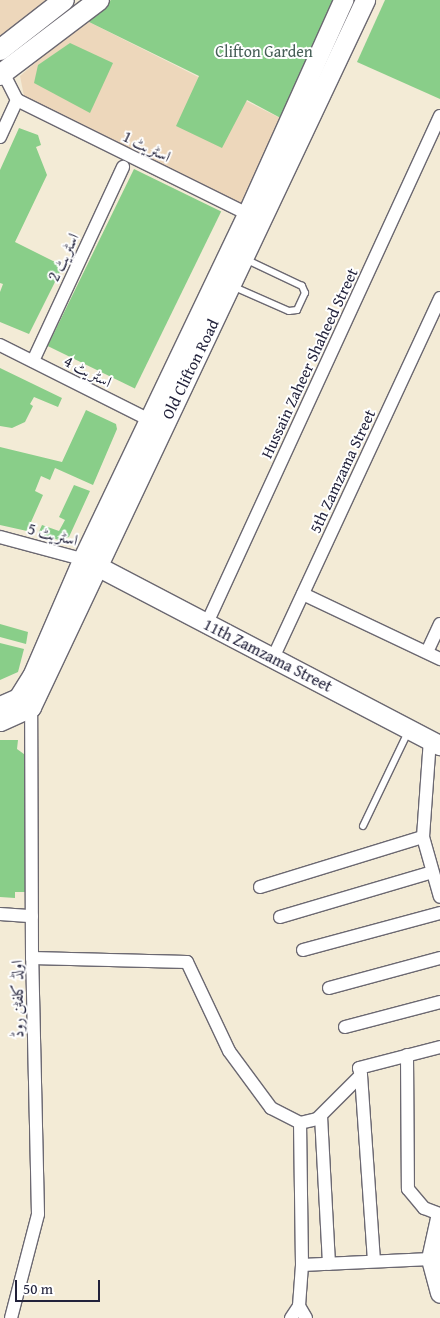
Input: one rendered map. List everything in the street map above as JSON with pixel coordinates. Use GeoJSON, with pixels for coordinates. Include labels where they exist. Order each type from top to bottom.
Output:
{"type":"FeatureCollection","features":[{"type":"Feature","properties":{"kind":"main road"},"geometry":{"type":"LineString","coordinates":[[0,50],[64,0]]}},
{"type":"Feature","properties":{"kind":"main road"},"geometry":{"type":"LineString","coordinates":[[2,74],[100,0]]}},
{"type":"Feature","properties":{"kind":"main road"},"geometry":{"type":"LineString","coordinates":[[25,30],[38,46]]}},
{"type":"Feature","properties":{"kind":"street","name":"Old Clifton Road"},"geometry":{"type":"LineString","coordinates":[[154,423],[231,285],[244,258],[255,217],[343,0]]}},
{"type":"Feature","properties":{"kind":"street","name":"Old Clifton Road"},"geometry":{"type":"LineString","coordinates":[[0,706],[18,698],[32,676],[90,562],[154,423],[255,217],[365,0]]}},
{"type":"Feature","properties":{"kind":"street"},"geometry":{"type":"LineString","coordinates":[[0,137],[17,100],[2,74]]}},
{"type":"Feature","properties":{"kind":"street","name":"اسٹریٹ 1"},"geometry":{"type":"LineString","coordinates":[[17,100],[255,217]]}},
{"type":"Feature","properties":{"kind":"street","name":"Hussain Zaheer Shaheed Street"},"geometry":{"type":"LineString","coordinates":[[207,623],[440,116]]}},
{"type":"Feature","properties":{"kind":"street","name":"اسٹریٹ 2"},"geometry":{"type":"LineString","coordinates":[[33,361],[123,167]]}},
{"type":"Feature","properties":{"kind":"street","name":"5th Zamzama Street"},"geometry":{"type":"LineString","coordinates":[[273,658],[440,298]]}},
{"type":"Feature","properties":{"kind":"street","name":"اسٹریٹ 4"},"geometry":{"type":"LineString","coordinates":[[0,345],[154,423]]}},
{"type":"Feature","properties":{"kind":"street","name":"اسٹریٹ 5"},"geometry":{"type":"LineString","coordinates":[[0,537],[90,562]]}},
{"type":"Feature","properties":{"kind":"street","name":"Old Clifton Road"},"geometry":{"type":"LineString","coordinates":[[31,707],[90,562]]}},
{"type":"Feature","properties":{"kind":"street","name":"11th Zamzama Street"},"geometry":{"type":"LineString","coordinates":[[90,562],[435,742]]}},
{"type":"Feature","properties":{"kind":"street"},"geometry":{"type":"LineString","coordinates":[[303,594],[440,659]]}},
{"type":"Feature","properties":{"kind":"street"},"geometry":{"type":"LineString","coordinates":[[427,652],[440,624]]}},
{"type":"Feature","properties":{"kind":"street","name":"اولڈ کلفٹن روڈ"},"geometry":{"type":"LineString","coordinates":[[11,1318],[38,1214],[32,958],[32,676]]}},
{"type":"Feature","properties":{"kind":"street"},"geometry":{"type":"LineString","coordinates":[[0,721],[31,707]]}},
{"type":"Feature","properties":{"kind":"street"},"geometry":{"type":"LineString","coordinates":[[435,742],[423,837],[440,897]]}},
{"type":"Feature","properties":{"kind":"street"},"geometry":{"type":"LineString","coordinates":[[260,887],[423,837]]}},
{"type":"Feature","properties":{"kind":"street"},"geometry":{"type":"LineString","coordinates":[[280,917],[433,872]]}},
{"type":"Feature","properties":{"kind":"street"},"geometry":{"type":"LineString","coordinates":[[303,950],[440,913]]}},
{"type":"Feature","properties":{"kind":"street"},"geometry":{"type":"LineString","coordinates":[[0,914],[32,916]]}},
{"type":"Feature","properties":{"kind":"street"},"geometry":{"type":"LineString","coordinates":[[32,958],[187,962],[229,1052],[271,1108],[300,1123],[321,1116],[362,1075]]}},
{"type":"Feature","properties":{"kind":"street"},"geometry":{"type":"LineString","coordinates":[[329,988],[440,958]]}},
{"type":"Feature","properties":{"kind":"street"},"geometry":{"type":"LineString","coordinates":[[345,1027],[440,1002]]}},
{"type":"Feature","properties":{"kind":"street"},"geometry":{"type":"LineString","coordinates":[[374,1261],[362,1075],[359,1068],[440,1047]]}},
{"type":"Feature","properties":{"kind":"street"},"geometry":{"type":"LineString","coordinates":[[407,1055],[408,1189],[424,1208],[440,1214]]}},
{"type":"Feature","properties":{"kind":"street"},"geometry":{"type":"LineString","coordinates":[[321,1116],[329,1264]]}},
{"type":"Feature","properties":{"kind":"street"},"geometry":{"type":"LineString","coordinates":[[292,1318],[299,1306],[302,1265],[300,1123]]}},
{"type":"Feature","properties":{"kind":"street"},"geometry":{"type":"LineString","coordinates":[[438,1286],[431,1259],[440,1218]]}},
{"type":"Feature","properties":{"kind":"street"},"geometry":{"type":"LineString","coordinates":[[302,1265],[431,1259]]}},
{"type":"Feature","properties":{"kind":"street"},"geometry":{"type":"LineString","coordinates":[[299,1306],[306,1318]]}},
{"type":"Feature","properties":{"kind":"lane"},"geometry":{"type":"LineString","coordinates":[[231,285],[288,311],[297,310],[305,293],[302,286],[244,258]]}},
{"type":"Feature","properties":{"kind":"lane"},"geometry":{"type":"LineString","coordinates":[[363,826],[410,729]]}},
{"type":"Feature","properties":{"kind":"shaded area"},"geometry":{"type":"Polygon","coordinates":[[[0,0],[65,0],[0,50],[0,0]]]}},
{"type":"Feature","properties":{"kind":"shaded area"},"geometry":{"type":"Polygon","coordinates":[[[85,20],[288,122],[247,214],[24,96],[20,76],[85,20]]]}},
{"type":"Feature","properties":{"kind":"green space","name":"Clifton Garden"},"geometry":{"type":"Polygon","coordinates":[[[111,0],[343,0],[288,122],[247,100],[222,148],[176,126],[199,76],[85,20],[111,0]]]}},
{"type":"Feature","properties":{"kind":"green space"},"geometry":{"type":"Polygon","coordinates":[[[385,0],[440,0],[440,99],[357,62],[385,0]]]}},
{"type":"Feature","properties":{"kind":"green space"},"geometry":{"type":"Polygon","coordinates":[[[70,43],[113,63],[90,113],[34,83],[38,65],[70,43]]]}},
{"type":"Feature","properties":{"kind":"green space"},"geometry":{"type":"Polygon","coordinates":[[[19,128],[38,135],[41,145],[36,147],[47,175],[15,242],[63,266],[29,334],[0,322],[0,292],[3,284],[0,283],[0,170],[19,128]]]}},
{"type":"Feature","properties":{"kind":"green space"},"geometry":{"type":"Polygon","coordinates":[[[134,169],[221,212],[135,389],[48,346],[134,169]]]}},
{"type":"Feature","properties":{"kind":"green space"},"geometry":{"type":"Polygon","coordinates":[[[0,368],[62,398],[58,407],[34,397],[30,404],[33,406],[25,422],[12,428],[0,426],[0,368]]]}},
{"type":"Feature","properties":{"kind":"green space"},"geometry":{"type":"Polygon","coordinates":[[[86,410],[116,424],[117,429],[93,485],[55,468],[50,480],[41,476],[35,491],[43,495],[27,531],[0,525],[0,447],[62,462],[86,410]]]}},
{"type":"Feature","properties":{"kind":"green space"},"geometry":{"type":"Polygon","coordinates":[[[74,485],[90,491],[69,537],[59,540],[38,534],[42,525],[59,531],[65,520],[59,517],[74,485]]]}},
{"type":"Feature","properties":{"kind":"green space"},"geometry":{"type":"Polygon","coordinates":[[[0,624],[28,632],[26,644],[0,637],[0,624]]]}},
{"type":"Feature","properties":{"kind":"green space"},"geometry":{"type":"Polygon","coordinates":[[[0,643],[24,649],[18,672],[0,680],[0,643]]]}},
{"type":"Feature","properties":{"kind":"green space"},"geometry":{"type":"Polygon","coordinates":[[[0,740],[18,740],[17,749],[28,757],[25,892],[15,892],[15,898],[0,897],[0,740]]]}}]}
